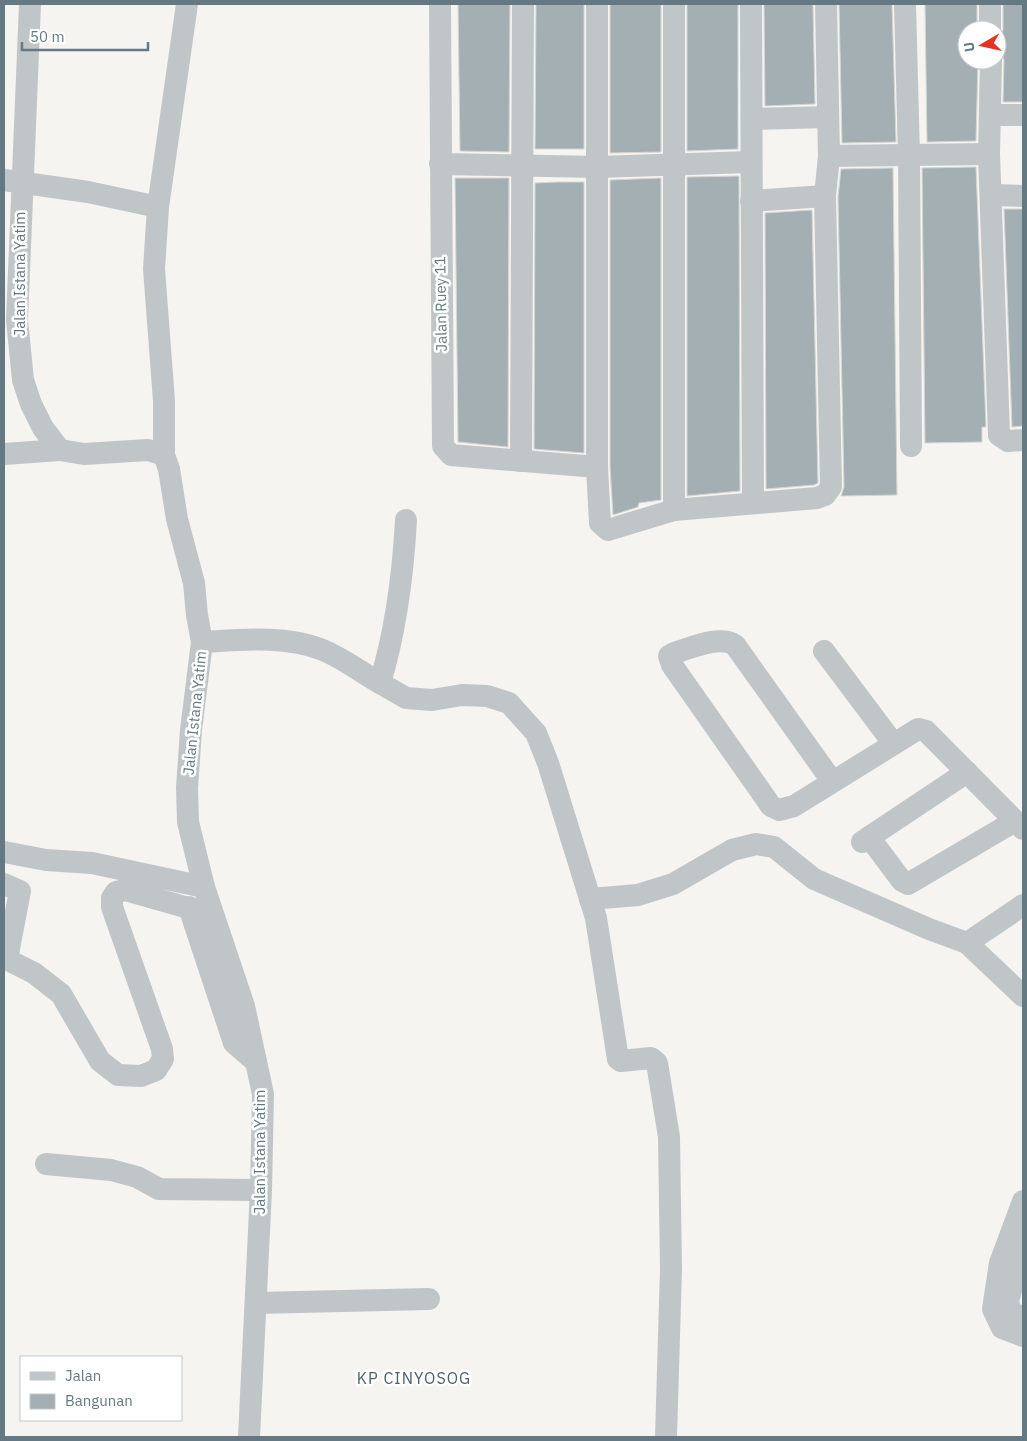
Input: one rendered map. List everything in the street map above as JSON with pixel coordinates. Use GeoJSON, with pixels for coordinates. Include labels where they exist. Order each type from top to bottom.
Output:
{"type":"FeatureCollection","features":[{"type":"Feature","properties":{"kind":"street","name":"Jalan Istana Yatim"},"geometry":{"type":"LineString","coordinates":[[30,4],[12,181],[10,320],[30,404],[43,428],[60,450]]}},
{"type":"Feature","properties":{"kind":"street","name":"Jalan Istana Yatim"},"geometry":{"type":"LineString","coordinates":[[188,4],[158,208],[154,269],[164,402],[164,455],[177,519],[194,583],[196,615],[202,642],[186,788],[188,822],[204,887],[244,1006],[263,1094],[262,1190],[249,1437]]}},
{"type":"Feature","properties":{"kind":"street","name":"Jalan Ruey 11"},"geometry":{"type":"LineString","coordinates":[[440,4],[443,446],[451,455],[597,467]]}},
{"type":"Feature","properties":{"kind":"street"},"geometry":{"type":"LineString","coordinates":[[521,461],[523,4]]}},
{"type":"Feature","properties":{"kind":"street"},"geometry":{"type":"LineString","coordinates":[[597,4],[597,467],[600,523],[608,530],[674,510],[817,498],[824,495],[831,487],[826,196],[829,156],[826,4]]}},
{"type":"Feature","properties":{"kind":"street"},"geometry":{"type":"LineString","coordinates":[[674,4],[674,510]]}},
{"type":"Feature","properties":{"kind":"street"},"geometry":{"type":"LineString","coordinates":[[751,4],[752,119],[750,162],[753,503]]}},
{"type":"Feature","properties":{"kind":"street"},"geometry":{"type":"LineString","coordinates":[[905,4],[909,156],[911,446]]}},
{"type":"Feature","properties":{"kind":"street"},"geometry":{"type":"LineString","coordinates":[[990,4],[990,20]]}},
{"type":"Feature","properties":{"kind":"street"},"geometry":{"type":"LineString","coordinates":[[991,70],[990,154],[999,435],[1008,441],[1023,440]]}},
{"type":"Feature","properties":{"kind":"street"},"geometry":{"type":"LineString","coordinates":[[992,115],[1023,116]]}},
{"type":"Feature","properties":{"kind":"street"},"geometry":{"type":"LineString","coordinates":[[752,119],[828,117]]}},
{"type":"Feature","properties":{"kind":"street"},"geometry":{"type":"LineString","coordinates":[[829,156],[990,154]]}},
{"type":"Feature","properties":{"kind":"street"},"geometry":{"type":"LineString","coordinates":[[440,164],[523,164],[598,167],[750,162]]}},
{"type":"Feature","properties":{"kind":"street"},"geometry":{"type":"LineString","coordinates":[[12,181],[88,192],[158,208]]}},
{"type":"Feature","properties":{"kind":"street"},"geometry":{"type":"LineString","coordinates":[[992,195],[1023,196]]}},
{"type":"Feature","properties":{"kind":"street"},"geometry":{"type":"LineString","coordinates":[[751,201],[826,196]]}},
{"type":"Feature","properties":{"kind":"street"},"geometry":{"type":"LineString","coordinates":[[4,454],[60,450],[84,454],[148,450],[164,455]]}},
{"type":"Feature","properties":{"kind":"street"},"geometry":{"type":"LineString","coordinates":[[380,683],[398,601],[404,563],[406,520]]}},
{"type":"Feature","properties":{"kind":"street"},"geometry":{"type":"LineString","coordinates":[[202,642],[252,639],[278,641],[318,648],[336,656],[406,698],[432,700],[462,695],[486,696],[509,703],[536,733],[548,763],[596,918],[618,1059],[621,1061],[651,1058],[656,1060],[669,1137],[672,1269],[666,1437]]}},
{"type":"Feature","properties":{"kind":"street"},"geometry":{"type":"LineString","coordinates":[[832,781],[735,645],[730,642],[718,641],[674,652],[669,656],[672,665],[771,806],[779,810],[786,809],[918,729],[926,731],[967,772],[1019,825],[908,884],[902,881],[866,840],[967,772]]}},
{"type":"Feature","properties":{"kind":"street"},"geometry":{"type":"LineString","coordinates":[[824,651],[893,743]]}},
{"type":"Feature","properties":{"kind":"street"},"geometry":{"type":"LineString","coordinates":[[590,899],[638,896],[673,884],[732,850],[756,844],[774,848],[814,880],[929,929],[970,941],[1023,996]]}},
{"type":"Feature","properties":{"kind":"street"},"geometry":{"type":"LineString","coordinates":[[4,852],[46,860],[92,862],[204,887]]}},
{"type":"Feature","properties":{"kind":"street"},"geometry":{"type":"LineString","coordinates":[[4,884],[20,891],[5,958],[34,972],[61,994],[100,1061],[118,1075],[141,1076],[156,1070],[163,1059],[112,907],[112,898],[116,892],[125,890],[213,915]]}},
{"type":"Feature","properties":{"kind":"street"},"geometry":{"type":"LineString","coordinates":[[970,941],[1023,904]]}},
{"type":"Feature","properties":{"kind":"street"},"geometry":{"type":"LineString","coordinates":[[188,908],[234,1043],[256,1062]]}},
{"type":"Feature","properties":{"kind":"street"},"geometry":{"type":"LineString","coordinates":[[46,1164],[111,1170],[137,1178],[159,1189],[262,1190]]}},
{"type":"Feature","properties":{"kind":"street"},"geometry":{"type":"LineString","coordinates":[[1023,1201],[1000,1264],[993,1309],[1002,1328],[1023,1336]]}},
{"type":"Feature","properties":{"kind":"street"},"geometry":{"type":"LineString","coordinates":[[1023,1243],[1008,1302],[1011,1313],[1023,1317]]}},
{"type":"Feature","properties":{"kind":"street"},"geometry":{"type":"LineString","coordinates":[[256,1303],[429,1300]]}},
{"type":"Feature","properties":{"kind":"building"},"geometry":{"type":"Polygon","coordinates":[[[458,4],[510,4],[509,152],[460,151],[458,4]]]}},
{"type":"Feature","properties":{"kind":"building"},"geometry":{"type":"Polygon","coordinates":[[[536,4],[584,4],[584,149],[535,149],[536,4]]]}},
{"type":"Feature","properties":{"kind":"building"},"geometry":{"type":"Polygon","coordinates":[[[610,4],[661,4],[661,152],[610,153],[610,4]]]}},
{"type":"Feature","properties":{"kind":"building"},"geometry":{"type":"Polygon","coordinates":[[[687,4],[738,4],[738,149],[687,151],[687,4]]]}},
{"type":"Feature","properties":{"kind":"building"},"geometry":{"type":"Polygon","coordinates":[[[764,4],[813,4],[815,104],[765,106],[764,4]]]}},
{"type":"Feature","properties":{"kind":"building"},"geometry":{"type":"Polygon","coordinates":[[[839,4],[892,4],[896,142],[842,143],[839,4]]]}},
{"type":"Feature","properties":{"kind":"building"},"geometry":{"type":"Polygon","coordinates":[[[925,4],[977,4],[977,20],[957,20],[957,70],[978,70],[976,141],[927,142],[925,4]]]}},
{"type":"Feature","properties":{"kind":"building"},"geometry":{"type":"Polygon","coordinates":[[[1003,4],[1023,4],[1023,102],[1003,102],[1004,70],[1007,70],[1007,20],[1003,20],[1003,4]]]}},
{"type":"Feature","properties":{"kind":"building"},"geometry":{"type":"Polygon","coordinates":[[[976,167],[986,427],[982,427],[982,442],[925,443],[922,168],[976,167]]]}},
{"type":"Feature","properties":{"kind":"building"},"geometry":{"type":"Polygon","coordinates":[[[893,168],[897,495],[841,496],[844,487],[838,197],[841,169],[893,168]]]}},
{"type":"Feature","properties":{"kind":"building"},"geometry":{"type":"Polygon","coordinates":[[[739,176],[740,491],[687,496],[687,177],[739,176]]]}},
{"type":"Feature","properties":{"kind":"building"},"geometry":{"type":"Polygon","coordinates":[[[455,178],[509,178],[508,447],[458,442],[455,178]]]}},
{"type":"Feature","properties":{"kind":"building"},"geometry":{"type":"Polygon","coordinates":[[[661,178],[661,500],[639,503],[638,507],[613,515],[610,467],[610,180],[661,178]]]}},
{"type":"Feature","properties":{"kind":"building"},"geometry":{"type":"Polygon","coordinates":[[[584,182],[584,453],[534,449],[535,183],[584,182]]]}},
{"type":"Feature","properties":{"kind":"building"},"geometry":{"type":"Polygon","coordinates":[[[1004,209],[1023,209],[1023,426],[1012,427],[1004,209]]]}},
{"type":"Feature","properties":{"kind":"building"},"geometry":{"type":"Polygon","coordinates":[[[812,210],[818,483],[814,485],[766,489],[765,213],[812,210]]]}},
{"type":"Feature","properties":{"kind":"district","name":"KP CINYOSOG"},"geometry":{"type":"Point","coordinates":[414,1378]}}]}
